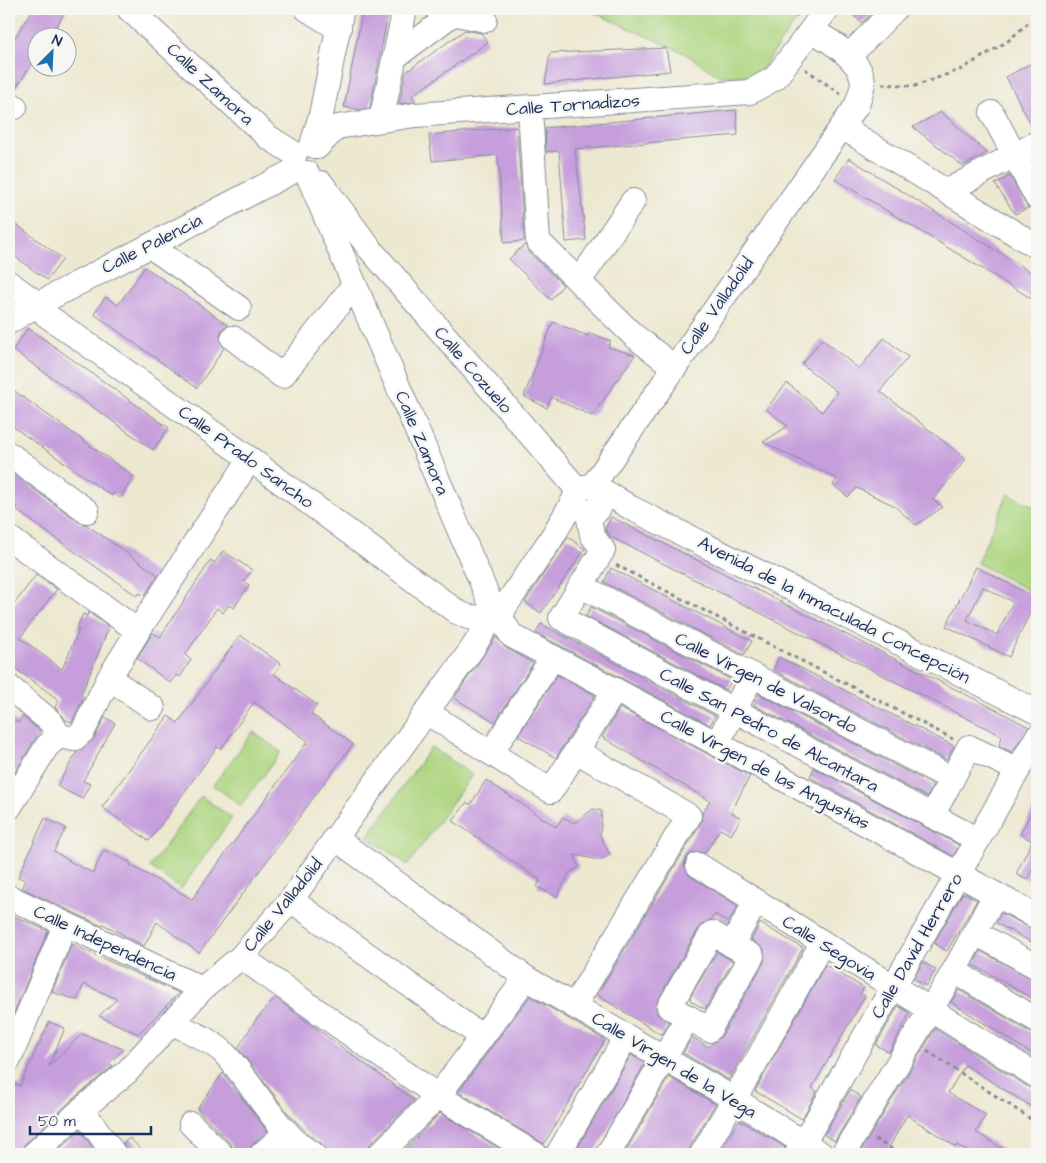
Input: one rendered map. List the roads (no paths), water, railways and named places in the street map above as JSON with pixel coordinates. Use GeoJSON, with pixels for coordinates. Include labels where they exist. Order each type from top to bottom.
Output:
{"type":"FeatureCollection","features":[{"type":"Feature","properties":{"kind":"street","name":"Calle Zamora"},"geometry":{"type":"LineString","coordinates":[[129,9],[268,137],[307,160],[354,285],[499,608]]}},
{"type":"Feature","properties":{"kind":"street"},"geometry":{"type":"LineString","coordinates":[[307,9],[340,19],[321,116],[307,160]]}},
{"type":"Feature","properties":{"kind":"street"},"geometry":{"type":"LineString","coordinates":[[381,120],[405,9]]}},
{"type":"Feature","properties":{"kind":"street","name":"Calle Tornadizos"},"geometry":{"type":"LineString","coordinates":[[307,160],[337,127],[381,120],[415,115],[750,92],[775,78],[827,9]]}},
{"type":"Feature","properties":{"kind":"street"},"geometry":{"type":"LineString","coordinates":[[849,56],[895,9]]}},
{"type":"Feature","properties":{"kind":"street"},"geometry":{"type":"LineString","coordinates":[[395,57],[443,11],[485,20]]}},
{"type":"Feature","properties":{"kind":"street","name":"Calle Valladolid"},"geometry":{"type":"LineString","coordinates":[[34,1154],[82,1109],[127,1072],[202,989],[241,957],[291,900],[499,608],[551,540],[588,499],[674,367],[857,105],[863,82],[854,60],[826,38],[812,30]]}},
{"type":"Feature","properties":{"kind":"street"},"geometry":{"type":"LineString","coordinates":[[530,108],[538,241],[580,280],[633,335],[674,367]]}},
{"type":"Feature","properties":{"kind":"street"},"geometry":{"type":"LineString","coordinates":[[992,113],[1037,198]]}},
{"type":"Feature","properties":{"kind":"street"},"geometry":{"type":"LineString","coordinates":[[842,127],[1037,247]]}},
{"type":"Feature","properties":{"kind":"street"},"geometry":{"type":"LineString","coordinates":[[947,191],[1037,143]]}},
{"type":"Feature","properties":{"kind":"street","name":"Calle Palencia"},"geometry":{"type":"LineString","coordinates":[[9,322],[38,304],[150,246],[307,160]]}},
{"type":"Feature","properties":{"kind":"street","name":"Calle Cozuelo"},"geometry":{"type":"LineString","coordinates":[[307,160],[323,187],[370,249],[588,499]]}},
{"type":"Feature","properties":{"kind":"street"},"geometry":{"type":"LineString","coordinates":[[580,280],[633,201]]}},
{"type":"Feature","properties":{"kind":"street"},"geometry":{"type":"LineString","coordinates":[[150,246],[239,308]]}},
{"type":"Feature","properties":{"kind":"street"},"geometry":{"type":"LineString","coordinates":[[344,261],[370,249]]}},
{"type":"Feature","properties":{"kind":"street","name":"Calle Prado Sancho"},"geometry":{"type":"LineString","coordinates":[[9,283],[38,304],[46,315],[250,459],[457,612],[468,616],[499,608]]}},
{"type":"Feature","properties":{"kind":"street"},"geometry":{"type":"LineString","coordinates":[[233,338],[282,376],[354,285]]}},
{"type":"Feature","properties":{"kind":"street"},"geometry":{"type":"LineString","coordinates":[[9,454],[87,510]]}},
{"type":"Feature","properties":{"kind":"street"},"geometry":{"type":"LineString","coordinates":[[9,687],[51,722],[59,736],[74,739],[83,731],[109,678],[250,459]]}},
{"type":"Feature","properties":{"kind":"street"},"geometry":{"type":"LineString","coordinates":[[581,586],[603,550],[592,535],[588,499]]}},
{"type":"Feature","properties":{"kind":"street","name":"Avenida de la Inmaculada Concepción"},"geometry":{"type":"LineString","coordinates":[[588,499],[632,508],[1037,712]]}},
{"type":"Feature","properties":{"kind":"street"},"geometry":{"type":"LineString","coordinates":[[9,538],[138,631]]}},
{"type":"Feature","properties":{"kind":"street","name":"Calle San Pedro de Alcantara"},"geometry":{"type":"LineString","coordinates":[[581,586],[561,618],[978,840]]}},
{"type":"Feature","properties":{"kind":"street","name":"Calle Virgen de Valsordo"},"geometry":{"type":"LineString","coordinates":[[581,586],[952,779]]}},
{"type":"Feature","properties":{"kind":"street","name":"Calle Virgen de las Angustias"},"geometry":{"type":"LineString","coordinates":[[499,608],[512,636],[717,744],[1037,917]]}},
{"type":"Feature","properties":{"kind":"street"},"geometry":{"type":"LineString","coordinates":[[491,753],[553,657]]}},
{"type":"Feature","properties":{"kind":"street"},"geometry":{"type":"LineString","coordinates":[[717,744],[752,676]]}},
{"type":"Feature","properties":{"kind":"street"},"geometry":{"type":"LineString","coordinates":[[109,678],[153,708]]}},
{"type":"Feature","properties":{"kind":"street"},"geometry":{"type":"LineString","coordinates":[[426,712],[551,790],[615,690]]}},
{"type":"Feature","properties":{"kind":"street"},"geometry":{"type":"LineString","coordinates":[[9,808],[47,746],[59,736]]}},
{"type":"Feature","properties":{"kind":"street","name":"Calle David Herrero"},"geometry":{"type":"LineString","coordinates":[[807,1150],[893,988],[1037,737]]}},
{"type":"Feature","properties":{"kind":"street"},"geometry":{"type":"LineString","coordinates":[[932,816],[969,747],[1018,770]]}},
{"type":"Feature","properties":{"kind":"street"},"geometry":{"type":"LineString","coordinates":[[574,1006],[674,851],[689,816],[576,751]]}},
{"type":"Feature","properties":{"kind":"street","name":"Calle Virgen de la Vega"},"geometry":{"type":"LineString","coordinates":[[335,838],[526,978],[734,1099],[807,1150]]}},
{"type":"Feature","properties":{"kind":"street","name":"Calle Segovia"},"geometry":{"type":"LineString","coordinates":[[698,865],[929,1011],[1037,1076]]}},
{"type":"Feature","properties":{"kind":"street"},"geometry":{"type":"LineString","coordinates":[[843,1154],[954,971],[995,895]]}},
{"type":"Feature","properties":{"kind":"street","name":"Calle Independencia"},"geometry":{"type":"LineString","coordinates":[[9,898],[202,989]]}},
{"type":"Feature","properties":{"kind":"street"},"geometry":{"type":"LineString","coordinates":[[291,900],[481,1036]]}},
{"type":"Feature","properties":{"kind":"street"},"geometry":{"type":"LineString","coordinates":[[732,945],[756,901]]}},
{"type":"Feature","properties":{"kind":"street"},"geometry":{"type":"LineString","coordinates":[[9,1060],[65,925]]}},
{"type":"Feature","properties":{"kind":"street"},"geometry":{"type":"LineString","coordinates":[[712,933],[732,945],[752,956],[709,1030],[669,1007],[712,933]]}},
{"type":"Feature","properties":{"kind":"street"},"geometry":{"type":"LineString","coordinates":[[976,933],[1037,967]]}},
{"type":"Feature","properties":{"kind":"street"},"geometry":{"type":"LineString","coordinates":[[702,1154],[822,943]]}},
{"type":"Feature","properties":{"kind":"street"},"geometry":{"type":"LineString","coordinates":[[241,957],[438,1096],[535,1154]]}},
{"type":"Feature","properties":{"kind":"street"},"geometry":{"type":"LineString","coordinates":[[954,971],[1037,1020]]}},
{"type":"Feature","properties":{"kind":"street"},"geometry":{"type":"LineString","coordinates":[[380,1154],[438,1096],[526,978]]}},
{"type":"Feature","properties":{"kind":"street"},"geometry":{"type":"LineString","coordinates":[[608,1154],[688,1017]]}},
{"type":"Feature","properties":{"kind":"street"},"geometry":{"type":"LineString","coordinates":[[171,1022],[223,1051],[287,1132],[302,1148],[313,1154]]}},
{"type":"Feature","properties":{"kind":"street"},"geometry":{"type":"LineString","coordinates":[[558,1154],[626,1036]]}},
{"type":"Feature","properties":{"kind":"street"},"geometry":{"type":"LineString","coordinates":[[82,1109],[114,1154]]}},
{"type":"Feature","properties":{"kind":"street"},"geometry":{"type":"LineString","coordinates":[[191,1124],[221,1154]]}},
{"type":"Feature","properties":{"kind":"street"},"geometry":{"type":"LineString","coordinates":[[262,1154],[287,1132]]}}]}
